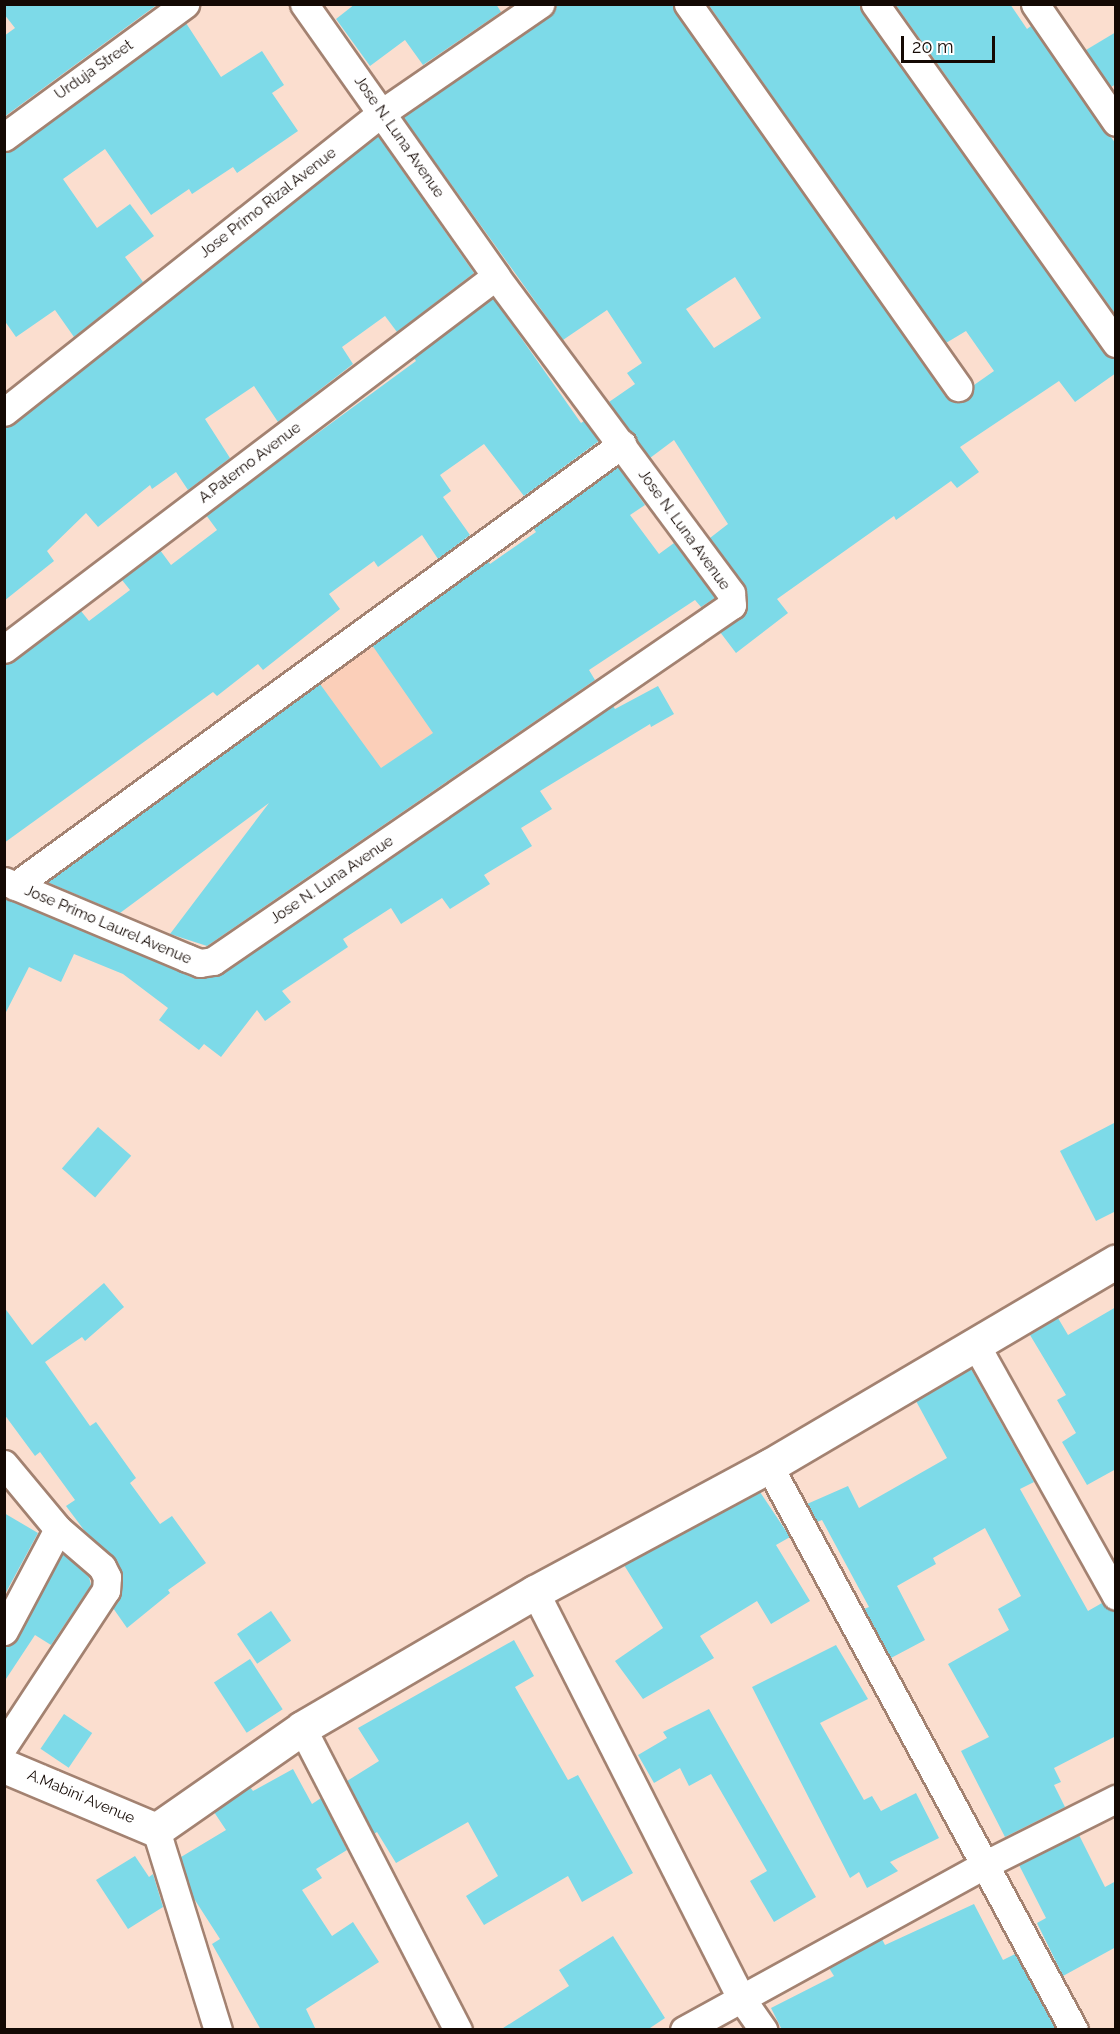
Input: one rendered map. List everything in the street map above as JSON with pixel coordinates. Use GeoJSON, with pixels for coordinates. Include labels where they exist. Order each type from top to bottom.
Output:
{"type":"FeatureCollection","features":[{"type":"Feature","properties":{"kind":"street","name":"Urduja Street"},"geometry":{"type":"LineString","coordinates":[[4,137],[185,4]]}},
{"type":"Feature","properties":{"kind":"street","name":"Jose N. Luna Avenue"},"geometry":{"type":"LineString","coordinates":[[213,962],[732,606],[731,593],[496,276],[383,112],[304,4]]}},
{"type":"Feature","properties":{"kind":"street","name":"Jose Primo Rizal Avenue"},"geometry":{"type":"LineString","coordinates":[[4,412],[383,112],[540,4]]}},
{"type":"Feature","properties":{"kind":"street"},"geometry":{"type":"LineString","coordinates":[[688,4],[958,387]]}},
{"type":"Feature","properties":{"kind":"street"},"geometry":{"type":"LineString","coordinates":[[875,4],[1116,343]]}},
{"type":"Feature","properties":{"kind":"street"},"geometry":{"type":"LineString","coordinates":[[1035,4],[1116,122]]}},
{"type":"Feature","properties":{"kind":"street","name":"A.Paterno Avenue"},"geometry":{"type":"LineString","coordinates":[[4,649],[496,276]]}},
{"type":"Feature","properties":{"kind":"street"},"geometry":{"type":"LineString","coordinates":[[10,884],[622,444]]}},
{"type":"Feature","properties":{"kind":"street","name":"Jose Primo Laurel Avenue"},"geometry":{"type":"LineString","coordinates":[[10,884],[200,963],[213,962]]}},
{"type":"Feature","properties":{"kind":"street"},"geometry":{"type":"LineString","coordinates":[[218,2030],[156,1830],[302,1728],[535,1592],[769,1466],[977,1347],[1116,1262]]}},
{"type":"Feature","properties":{"kind":"street"},"geometry":{"type":"LineString","coordinates":[[977,1347],[1116,1596]]}},
{"type":"Feature","properties":{"kind":"street"},"geometry":{"type":"LineString","coordinates":[[4,1464],[58,1529],[102,1567],[106,1577],[106,1590],[4,1744]]}},
{"type":"Feature","properties":{"kind":"street"},"geometry":{"type":"LineString","coordinates":[[769,1466],[1074,2030]]}},
{"type":"Feature","properties":{"kind":"street"},"geometry":{"type":"LineString","coordinates":[[4,1631],[58,1529]]}},
{"type":"Feature","properties":{"kind":"street"},"geometry":{"type":"LineString","coordinates":[[535,1592],[741,1998],[763,2030]]}},
{"type":"Feature","properties":{"kind":"street"},"geometry":{"type":"LineString","coordinates":[[302,1728],[458,2030]]}},
{"type":"Feature","properties":{"kind":"street","name":"A.Mabini Avenue"},"geometry":{"type":"LineString","coordinates":[[4,1766],[156,1830]]}},
{"type":"Feature","properties":{"kind":"street"},"geometry":{"type":"LineString","coordinates":[[684,2030],[984,1865],[1116,1799]]}},
{"type":"Feature","properties":{"kind":"shaded area"},"geometry":{"type":"Polygon","coordinates":[[[404,610],[487,737],[354,824],[271,696],[404,610]]]}},
{"type":"Feature","properties":{"kind":"building"},"geometry":{"type":"Polygon","coordinates":[[[4,4],[158,4],[4,117],[4,36],[15,28],[4,14],[4,4]]]}},
{"type":"Feature","properties":{"kind":"building"},"geometry":{"type":"Polygon","coordinates":[[[355,4],[496,4],[501,12],[423,65],[405,40],[370,66],[336,19],[355,4]]]}},
{"type":"Feature","properties":{"kind":"building"},"geometry":{"type":"Polygon","coordinates":[[[558,4],[672,4],[945,396],[960,403],[972,394],[974,385],[994,371],[966,331],[946,343],[708,4],[858,4],[1103,352],[1116,358],[1116,373],[1075,402],[1059,381],[960,447],[979,472],[957,488],[951,481],[896,520],[894,516],[777,599],[788,613],[736,653],[720,632],[746,612],[747,591],[710,538],[728,524],[674,440],[650,458],[609,402],[635,384],[627,373],[642,363],[607,310],[563,340],[403,117],[549,17],[558,4]],[[735,277],[686,309],[714,348],[761,318],[735,277]]]}},
{"type":"Feature","properties":{"kind":"building"},"geometry":{"type":"Polygon","coordinates":[[[895,4],[1010,4],[1027,29],[1031,26],[1116,144],[1116,315],[895,4]]]}},
{"type":"Feature","properties":{"kind":"building"},"geometry":{"type":"Polygon","coordinates":[[[186,23],[221,77],[262,51],[284,85],[272,93],[298,131],[237,173],[233,167],[192,194],[189,189],[151,215],[105,149],[63,179],[97,228],[130,204],[154,236],[125,257],[143,282],[74,337],[55,310],[16,337],[4,320],[4,153],[186,23]]]}},
{"type":"Feature","properties":{"kind":"building"},"geometry":{"type":"Polygon","coordinates":[[[1116,32],[1116,84],[1111,87],[1086,50],[1116,32]]]}},
{"type":"Feature","properties":{"kind":"building"},"geometry":{"type":"Polygon","coordinates":[[[378,136],[474,273],[397,332],[385,316],[342,347],[353,364],[278,422],[254,386],[205,419],[230,458],[188,490],[176,472],[152,489],[150,485],[98,527],[86,513],[47,551],[54,561],[4,601],[4,427],[14,424],[378,136]]]}},
{"type":"Feature","properties":{"kind":"building"},"geometry":{"type":"Polygon","coordinates":[[[493,298],[581,423],[584,421],[599,441],[524,496],[484,444],[440,475],[451,491],[443,497],[470,535],[438,559],[422,535],[378,567],[374,561],[329,594],[340,609],[263,670],[258,664],[217,696],[213,692],[4,843],[4,664],[81,611],[89,621],[130,590],[122,580],[160,550],[171,565],[217,530],[206,515],[416,361],[414,358],[493,298]]]}},
{"type":"Feature","properties":{"kind":"building"},"geometry":{"type":"Polygon","coordinates":[[[618,467],[645,505],[630,515],[659,554],[674,543],[715,598],[701,607],[695,600],[589,670],[595,680],[207,946],[170,934],[269,803],[120,913],[47,882],[320,684],[381,768],[433,733],[372,645],[488,561],[490,564],[536,532],[533,528],[618,467]]]}},
{"type":"Feature","properties":{"kind":"building"},"geometry":{"type":"Polygon","coordinates":[[[658,686],[674,714],[651,727],[650,724],[540,791],[552,809],[521,828],[532,846],[484,875],[490,884],[450,909],[442,898],[401,924],[391,908],[343,939],[348,947],[282,991],[291,1002],[265,1021],[257,1010],[221,1057],[204,1044],[199,1050],[159,1020],[168,1008],[123,974],[74,954],[61,982],[29,967],[4,1016],[4,898],[194,978],[216,976],[613,706],[615,709],[658,686]]]}},
{"type":"Feature","properties":{"kind":"building"},"geometry":{"type":"Polygon","coordinates":[[[1116,1122],[1116,1211],[1096,1221],[1060,1151],[1116,1122]]]}},
{"type":"Feature","properties":{"kind":"building"},"geometry":{"type":"Polygon","coordinates":[[[98,1127],[131,1156],[95,1197],[62,1169],[98,1127]]]}},
{"type":"Feature","properties":{"kind":"building"},"geometry":{"type":"Polygon","coordinates":[[[104,1283],[124,1307],[85,1341],[82,1337],[45,1362],[90,1426],[96,1422],[136,1478],[130,1483],[160,1524],[172,1516],[206,1563],[168,1590],[170,1593],[127,1628],[113,1608],[122,1592],[123,1578],[116,1560],[84,1530],[66,1506],[75,1500],[40,1452],[35,1456],[4,1414],[4,1307],[32,1345],[104,1283]]]}},
{"type":"Feature","properties":{"kind":"building"},"geometry":{"type":"Polygon","coordinates":[[[1116,1307],[1116,1469],[1087,1485],[1062,1442],[1076,1433],[1057,1400],[1066,1395],[1030,1335],[1058,1318],[1068,1335],[1116,1307]]]}},
{"type":"Feature","properties":{"kind":"building"},"geometry":{"type":"Polygon","coordinates":[[[971,1369],[1034,1482],[1020,1489],[1088,1611],[1102,1603],[1116,1612],[1116,1736],[1054,1768],[1061,1782],[1054,1785],[1065,1807],[1005,1837],[961,1751],[989,1737],[948,1664],[1009,1630],[998,1609],[1021,1596],[985,1528],[933,1558],[936,1564],[897,1586],[925,1640],[891,1658],[864,1609],[869,1607],[822,1520],[817,1522],[807,1504],[848,1486],[859,1508],[947,1458],[916,1401],[971,1369]]]}},
{"type":"Feature","properties":{"kind":"building"},"geometry":{"type":"Polygon","coordinates":[[[760,1492],[790,1537],[776,1545],[810,1601],[771,1624],[757,1601],[700,1636],[714,1658],[643,1699],[615,1661],[663,1628],[624,1565],[760,1492]]]}},
{"type":"Feature","properties":{"kind":"building"},"geometry":{"type":"Polygon","coordinates":[[[4,1513],[38,1533],[4,1596],[4,1513]]]}},
{"type":"Feature","properties":{"kind":"building"},"geometry":{"type":"Polygon","coordinates":[[[63,1554],[89,1577],[91,1585],[51,1645],[35,1635],[4,1682],[4,1647],[18,1638],[63,1554]]]}},
{"type":"Feature","properties":{"kind":"building"},"geometry":{"type":"Polygon","coordinates":[[[271,1611],[291,1641],[257,1664],[237,1634],[271,1611]]]}},
{"type":"Feature","properties":{"kind":"building"},"geometry":{"type":"Polygon","coordinates":[[[514,1640],[534,1676],[515,1687],[568,1780],[578,1775],[633,1873],[582,1902],[568,1876],[484,1925],[466,1896],[498,1876],[468,1822],[396,1863],[377,1832],[374,1834],[347,1781],[379,1761],[358,1728],[514,1640]]]}},
{"type":"Feature","properties":{"kind":"building"},"geometry":{"type":"Polygon","coordinates":[[[836,1645],[868,1699],[820,1723],[864,1800],[872,1796],[881,1811],[916,1793],[939,1838],[890,1862],[898,1871],[867,1888],[859,1872],[850,1878],[752,1687],[836,1645]]]}},
{"type":"Feature","properties":{"kind":"building"},"geometry":{"type":"Polygon","coordinates":[[[250,1659],[283,1709],[247,1733],[214,1682],[250,1659]]]}},
{"type":"Feature","properties":{"kind":"building"},"geometry":{"type":"Polygon","coordinates":[[[709,1709],[816,1897],[774,1922],[750,1881],[767,1871],[711,1774],[689,1786],[680,1768],[654,1783],[638,1755],[667,1738],[663,1732],[709,1709]]]}},
{"type":"Feature","properties":{"kind":"building"},"geometry":{"type":"Polygon","coordinates":[[[64,1714],[92,1733],[69,1768],[41,1749],[64,1714]]]}},
{"type":"Feature","properties":{"kind":"building"},"geometry":{"type":"Polygon","coordinates":[[[293,1769],[312,1804],[321,1798],[347,1850],[316,1869],[322,1878],[302,1890],[332,1936],[353,1922],[379,1962],[306,2009],[316,2030],[261,2030],[212,1944],[220,1939],[193,1897],[181,1857],[226,1830],[214,1812],[250,1787],[253,1791],[293,1769]]]}},
{"type":"Feature","properties":{"kind":"building"},"geometry":{"type":"Polygon","coordinates":[[[1079,1835],[1105,1887],[1116,1881],[1116,1947],[1063,1976],[1037,1923],[1046,1918],[1019,1865],[1079,1835]]]}},
{"type":"Feature","properties":{"kind":"building"},"geometry":{"type":"Polygon","coordinates":[[[135,1856],[149,1877],[153,1874],[163,1907],[128,1929],[96,1880],[135,1856]]]}},
{"type":"Feature","properties":{"kind":"building"},"geometry":{"type":"Polygon","coordinates":[[[974,1904],[1003,1960],[1015,1954],[1056,2030],[782,2030],[771,2008],[834,1976],[829,1968],[882,1939],[885,1945],[974,1904]]]}},
{"type":"Feature","properties":{"kind":"building"},"geometry":{"type":"Polygon","coordinates":[[[613,1936],[665,2018],[647,2030],[500,2030],[569,1986],[559,1970],[613,1936]]]}}]}
